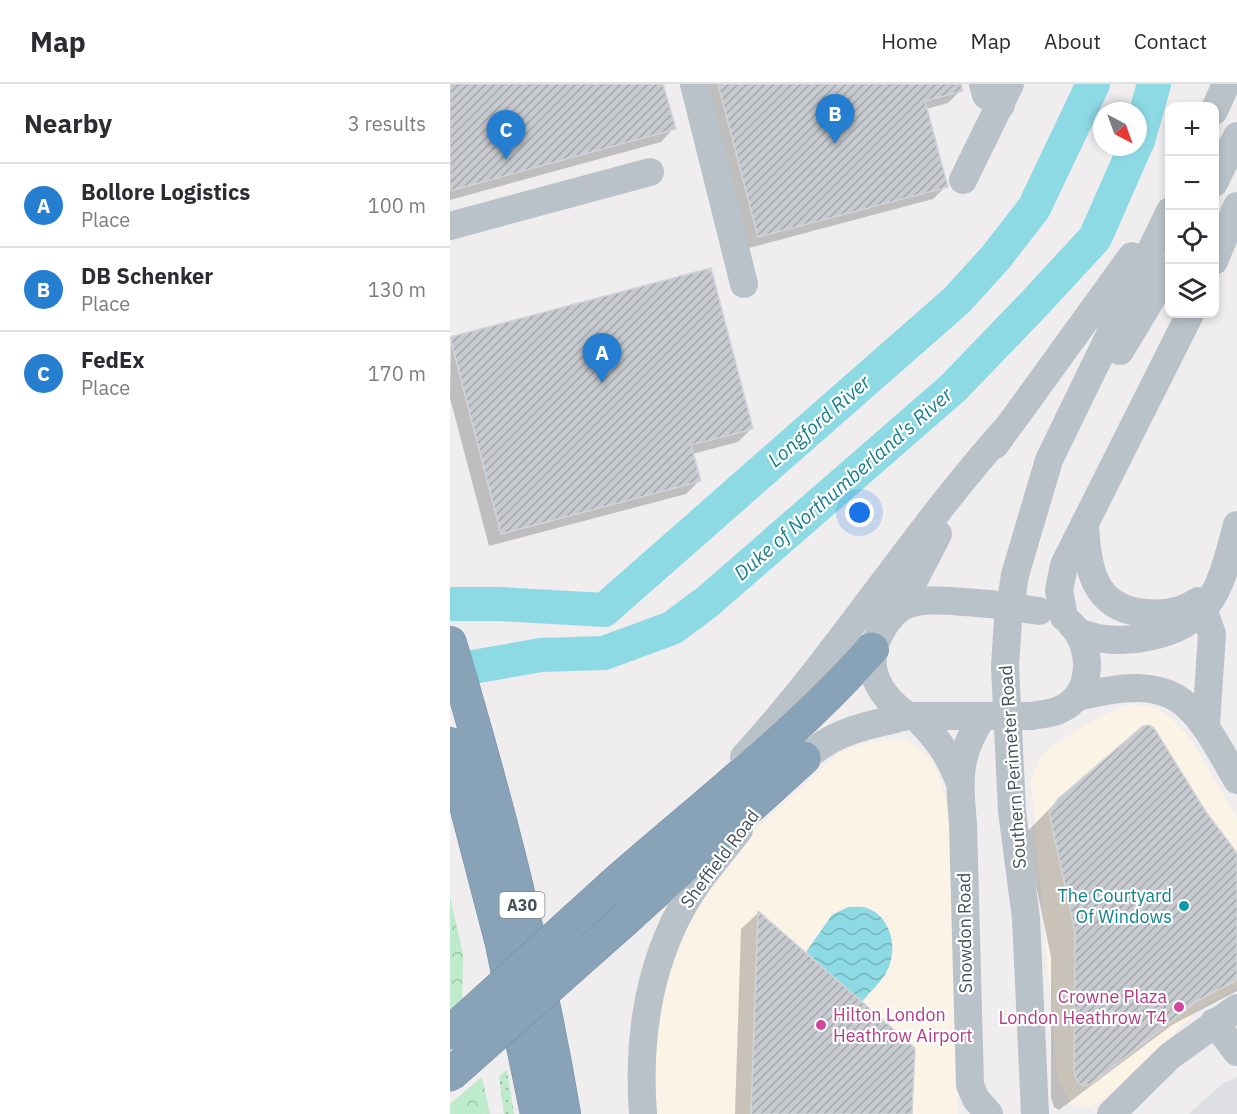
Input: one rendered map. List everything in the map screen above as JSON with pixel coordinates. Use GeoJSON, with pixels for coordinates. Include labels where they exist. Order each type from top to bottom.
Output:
{"type":"FeatureCollection","features":[{"type":"Feature","properties":{"kind":"highway","name":"A30"},"geometry":{"type":"LineString","coordinates":[[450,643],[530,938],[564,1114]]}},
{"type":"Feature","properties":{"kind":"highway"},"geometry":{"type":"LineString","coordinates":[[450,1033],[614,884],[777,746],[834,692],[872,649]]}},
{"type":"Feature","properties":{"kind":"highway","name":"A30"},"geometry":{"type":"LineString","coordinates":[[450,744],[502,944],[537,1114]]}},
{"type":"Feature","properties":{"kind":"highway"},"geometry":{"type":"LineString","coordinates":[[450,1075],[804,758]]}},
{"type":"Feature","properties":{"kind":"street"},"geometry":{"type":"LineString","coordinates":[[693,84],[744,284]]}},
{"type":"Feature","properties":{"kind":"street"},"geometry":{"type":"LineString","coordinates":[[1219,102],[1226,84]]}},
{"type":"Feature","properties":{"kind":"street"},"geometry":{"type":"LineString","coordinates":[[963,180],[998,91]]}},
{"type":"Feature","properties":{"kind":"street"},"geometry":{"type":"LineString","coordinates":[[1219,174],[1237,136]]}},
{"type":"Feature","properties":{"kind":"street"},"geometry":{"type":"LineString","coordinates":[[450,226],[650,172]]}},
{"type":"Feature","properties":{"kind":"street"},"geometry":{"type":"LineString","coordinates":[[1219,251],[1237,206]]}},
{"type":"Feature","properties":{"kind":"street"},"geometry":{"type":"LineString","coordinates":[[872,649],[883,628],[899,609],[939,530],[1006,429],[1115,282],[1165,208]]}},
{"type":"Feature","properties":{"kind":"street","name":"Southern Perimeter Road"},"geometry":{"type":"LineString","coordinates":[[1035,1114],[1026,918],[1012,812],[1005,666],[1008,620],[1015,575],[1049,460],[1165,221]]}},
{"type":"Feature","properties":{"kind":"street","name":"Southern Perimeter Road"},"geometry":{"type":"LineString","coordinates":[[1049,460],[1115,359],[1165,276]]}},
{"type":"Feature","properties":{"kind":"street"},"geometry":{"type":"LineString","coordinates":[[1077,697],[1086,676],[1088,659],[1061,620],[1059,590],[1064,565],[1188,318]]}},
{"type":"Feature","properties":{"kind":"street"},"geometry":{"type":"LineString","coordinates":[[684,823],[761,738],[843,637],[963,477],[1006,429]]}},
{"type":"Feature","properties":{"kind":"street"},"geometry":{"type":"LineString","coordinates":[[1085,524],[1091,573],[1098,589],[1110,602],[1122,609],[1136,613],[1171,613],[1207,596],[1218,584]]}},
{"type":"Feature","properties":{"kind":"street"},"geometry":{"type":"LineString","coordinates":[[899,609],[930,601],[990,604],[1061,620],[1097,639],[1137,639],[1173,632],[1190,624],[1204,612],[1218,584],[1237,525]]}},
{"type":"Feature","properties":{"kind":"street"},"geometry":{"type":"LineString","coordinates":[[1204,612],[1212,634],[1206,725]]}},
{"type":"Feature","properties":{"kind":"street","name":"Snowdon Road"},"geometry":{"type":"LineString","coordinates":[[872,649],[872,671],[880,691],[940,742],[952,760],[959,781],[963,824],[970,1085],[976,1099],[989,1114]]}},
{"type":"Feature","properties":{"kind":"street","name":"Sheffield Road"},"geometry":{"type":"LineString","coordinates":[[644,1112],[644,1018],[661,951],[696,886],[744,822],[804,758],[837,735],[912,717],[1032,716],[1060,710],[1077,697],[1125,688],[1152,688],[1180,698],[1206,725],[1237,780]]}},
{"type":"Feature","properties":{"kind":"street","name":"Snowdon Road"},"geometry":{"type":"LineString","coordinates":[[959,781],[965,747],[983,716]]}},
{"type":"Feature","properties":{"kind":"street"},"geometry":{"type":"LineString","coordinates":[[1111,1114],[1170,1056],[1226,1015],[1237,1052]]}},
{"type":"Feature","properties":{"kind":"shaded area"},"geometry":{"type":"Polygon","coordinates":[[[1130,704],[1152,707],[1168,715],[1190,738],[1237,818],[1237,988],[1203,1006],[1102,1101],[1085,1108],[1072,1104],[1058,1082],[1031,780],[1042,755],[1055,744],[1100,716],[1130,704]]]}},
{"type":"Feature","properties":{"kind":"shaded area"},"geometry":{"type":"Polygon","coordinates":[[[907,740],[933,760],[951,813],[958,1114],[655,1114],[655,1022],[664,971],[686,921],[751,834],[838,753],[870,741],[907,740]]]}},
{"type":"Feature","properties":{"kind":"shaded area"},"geometry":{"type":"Polygon","coordinates":[[[1237,1077],[1237,1114],[1189,1114],[1222,1084],[1237,1077]]]}},
{"type":"Feature","properties":{"kind":"green space"},"geometry":{"type":"Polygon","coordinates":[[[450,897],[463,954],[462,1012],[450,1024],[450,897]]]}},
{"type":"Feature","properties":{"kind":"green space"},"geometry":{"type":"Polygon","coordinates":[[[507,1070],[514,1114],[504,1114],[499,1076],[507,1070]]]}},
{"type":"Feature","properties":{"kind":"green space"},"geometry":{"type":"Polygon","coordinates":[[[482,1077],[490,1114],[450,1114],[450,1104],[482,1077]]]}},
{"type":"Feature","properties":{"kind":"water"},"geometry":{"type":"Polygon","coordinates":[[[848,907],[865,907],[876,912],[891,936],[890,964],[881,980],[862,1002],[806,952],[832,915],[848,907]]]}},
{"type":"Feature","properties":{"kind":"building"},"geometry":{"type":"Polygon","coordinates":[[[450,84],[663,84],[676,129],[450,191],[450,84]]]}},
{"type":"Feature","properties":{"kind":"building"},"geometry":{"type":"Polygon","coordinates":[[[718,84],[961,84],[963,91],[925,101],[948,187],[758,237],[718,84]]]}},
{"type":"Feature","properties":{"kind":"building"},"geometry":{"type":"Polygon","coordinates":[[[711,268],[753,429],[691,445],[701,481],[501,534],[450,337],[711,268]]]}},
{"type":"Feature","properties":{"kind":"building"},"geometry":{"type":"Polygon","coordinates":[[[1149,725],[1154,728],[1206,812],[1237,853],[1237,980],[1197,1001],[1091,1084],[1084,1086],[1078,1083],[1074,1072],[1075,932],[1049,812],[1058,799],[1143,726],[1149,725]]]}},
{"type":"Feature","properties":{"kind":"building","name":"Hilton London Heathrow Airport"},"geometry":{"type":"Polygon","coordinates":[[[758,911],[915,1048],[912,1114],[751,1114],[758,911]]]}},
{"type":"Feature","properties":{"kind":"waterway","name":"Longford River"},"geometry":{"type":"LineString","coordinates":[[450,604],[499,604],[604,610],[957,300],[996,257],[1034,208],[1093,84]]}},
{"type":"Feature","properties":{"kind":"waterway","name":"Duke of Northumberland's River"},"geometry":{"type":"LineString","coordinates":[[1147,109],[1154,84]]}},
{"type":"Feature","properties":{"kind":"waterway","name":"Duke of Northumberland's River"},"geometry":{"type":"LineString","coordinates":[[450,671],[541,655],[604,653],[672,628],[707,602],[953,388],[1033,305],[1095,238],[1131,156]]}},
{"type":"Feature","properties":{"kind":"place","name":"DB Schenker"},"geometry":{"type":"Point","coordinates":[835,144]}},
{"type":"Feature","properties":{"kind":"place","name":"FedEx"},"geometry":{"type":"Point","coordinates":[506,160]}},
{"type":"Feature","properties":{"kind":"place","name":"Bollore Logistics"},"geometry":{"type":"Point","coordinates":[602,383]}},
{"type":"Feature","properties":{"kind":"place","name":"The Courtyard Of Windows"},"geometry":{"type":"Point","coordinates":[1184,906]}},
{"type":"Feature","properties":{"kind":"place","name":"Crowne Plaza London Heathrow T4"},"geometry":{"type":"Point","coordinates":[1179,1007]}},
{"type":"Feature","properties":{"kind":"place","name":"Hilton London Heathrow Airport"},"geometry":{"type":"Point","coordinates":[821,1025]}}]}
